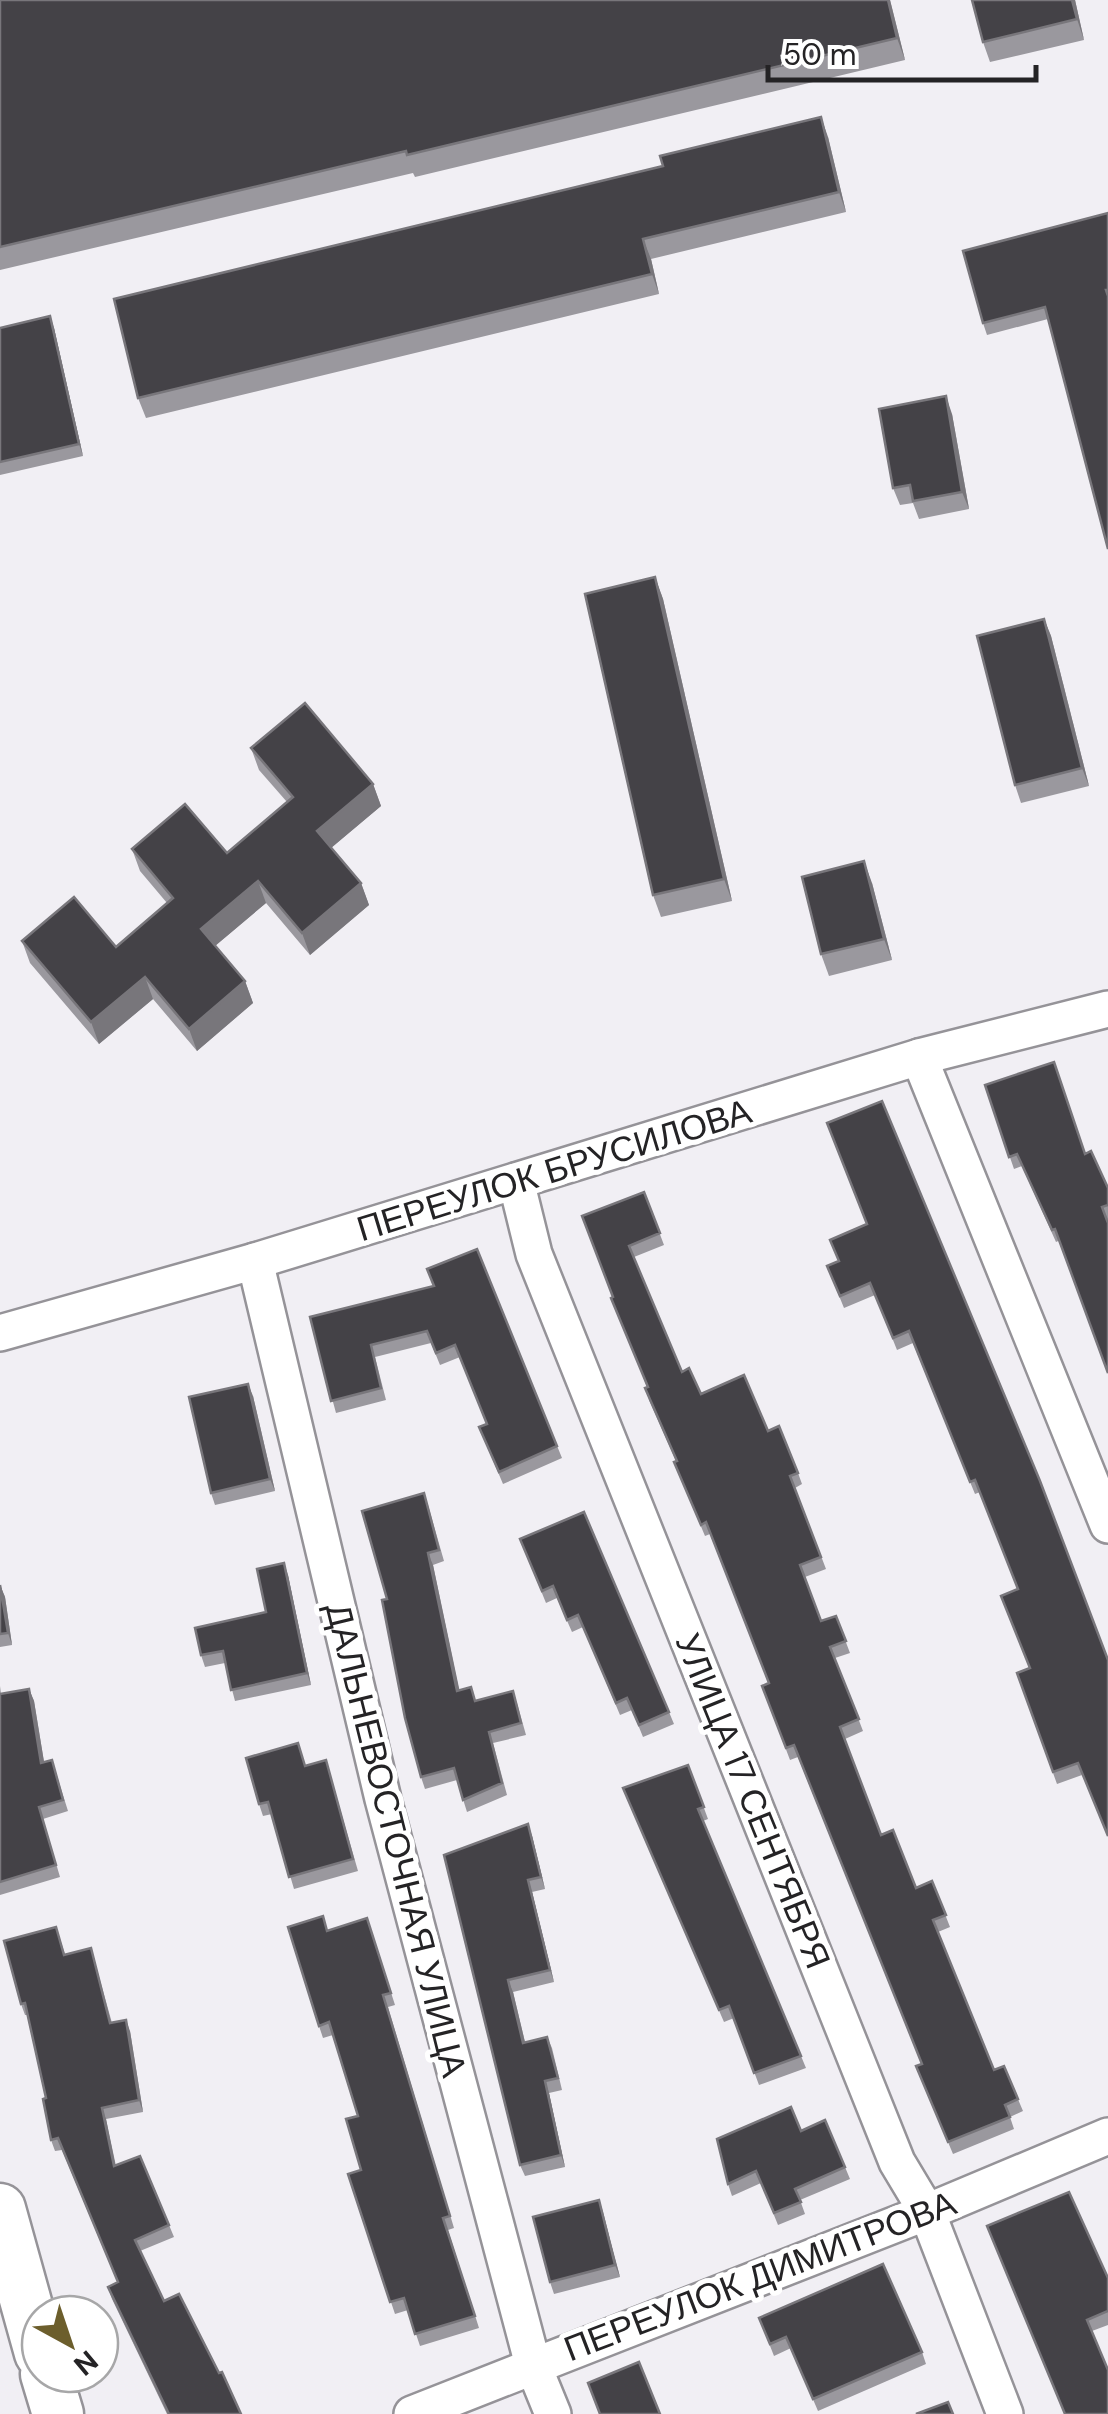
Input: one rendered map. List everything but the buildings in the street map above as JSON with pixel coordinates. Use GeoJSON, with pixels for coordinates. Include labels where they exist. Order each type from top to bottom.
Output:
{"type":"FeatureCollection","features":[{"type":"Feature","properties":{"kind":"main road"},"geometry":{"type":"LineString","coordinates":[[0,2210],[24,2294]]}},
{"type":"Feature","properties":{"kind":"street","name":"ПЕРЕУЛОК БРУСИЛОВА"},"geometry":{"type":"LineString","coordinates":[[0,1333],[255,1261],[919,1057],[1108,1009]]}},
{"type":"Feature","properties":{"kind":"street"},"geometry":{"type":"LineString","coordinates":[[919,1057],[1108,1525]]}},
{"type":"Feature","properties":{"kind":"street","name":"УЛИЦА 17 СЕНТЯБРЯ"},"geometry":{"type":"LineString","coordinates":[[516,1182],[534,1254],[897,2162],[927,2212],[1005,2414]]}},
{"type":"Feature","properties":{"kind":"street","name":"ДАЛЬНЕВОСТОЧНАЯ УЛИЦА"},"geometry":{"type":"LineString","coordinates":[[255,1261],[382,1800],[533,2365],[553,2414]]}},
{"type":"Feature","properties":{"kind":"street","name":"ПЕРЕУЛОК ДИМИТРОВА"},"geometry":{"type":"LineString","coordinates":[[412,2414],[927,2212],[1108,2136]]}}]}
